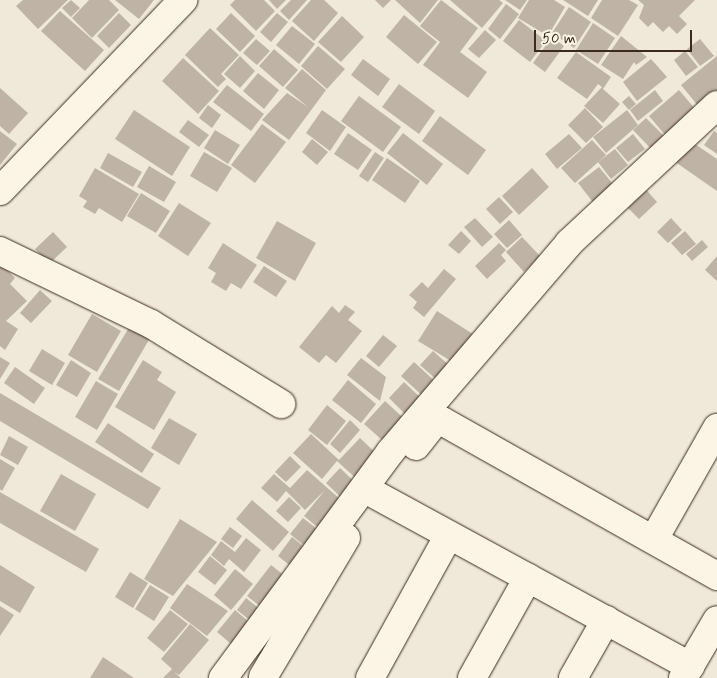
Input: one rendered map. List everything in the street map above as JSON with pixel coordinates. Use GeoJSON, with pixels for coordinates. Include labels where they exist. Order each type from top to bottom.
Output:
{"type":"FeatureCollection","features":[{"type":"Feature","properties":{"kind":"main road"},"geometry":{"type":"LineString","coordinates":[[0,191],[183,0]]}},
{"type":"Feature","properties":{"kind":"main road"},"geometry":{"type":"LineString","coordinates":[[250,675],[391,451],[569,243],[717,106]]}},
{"type":"Feature","properties":{"kind":"main road"},"geometry":{"type":"LineString","coordinates":[[0,252],[151,324],[281,404]]}},
{"type":"Feature","properties":{"kind":"main road"},"geometry":{"type":"LineString","coordinates":[[250,675],[376,495],[435,422],[442,421],[717,576]]}},
{"type":"Feature","properties":{"kind":"main road"},"geometry":{"type":"LineString","coordinates":[[654,539],[717,428]]}},
{"type":"Feature","properties":{"kind":"main road"},"geometry":{"type":"LineString","coordinates":[[376,495],[606,620],[686,672],[717,620]]}},
{"type":"Feature","properties":{"kind":"main road"},"geometry":{"type":"LineString","coordinates":[[370,678],[449,535]]}},
{"type":"Feature","properties":{"kind":"main road"},"geometry":{"type":"LineString","coordinates":[[472,678],[528,578]]}},
{"type":"Feature","properties":{"kind":"main road"},"geometry":{"type":"LineString","coordinates":[[573,678],[606,620]]}},
{"type":"Feature","properties":{"kind":"building"},"geometry":{"type":"Polygon","coordinates":[[[23,0],[68,0],[38,29],[16,6],[23,0]]]}},
{"type":"Feature","properties":{"kind":"building"},"geometry":{"type":"Polygon","coordinates":[[[71,0],[80,8],[71,17],[62,8],[71,0]]]}},
{"type":"Feature","properties":{"kind":"building"},"geometry":{"type":"Polygon","coordinates":[[[89,0],[109,0],[119,10],[92,38],[72,18],[89,0]]]}},
{"type":"Feature","properties":{"kind":"building"},"geometry":{"type":"Polygon","coordinates":[[[115,0],[154,0],[139,19],[115,0]]]}},
{"type":"Feature","properties":{"kind":"building"},"geometry":{"type":"Polygon","coordinates":[[[235,0],[264,0],[275,11],[256,31],[230,5],[235,0]]]}},
{"type":"Feature","properties":{"kind":"building"},"geometry":{"type":"Polygon","coordinates":[[[269,0],[286,0],[277,9],[269,0]]]}},
{"type":"Feature","properties":{"kind":"building"},"geometry":{"type":"Polygon","coordinates":[[[291,0],[307,0],[289,20],[280,11],[291,0]]]}},
{"type":"Feature","properties":{"kind":"building"},"geometry":{"type":"Polygon","coordinates":[[[311,0],[324,0],[338,13],[314,41],[292,21],[311,0]]]}},
{"type":"Feature","properties":{"kind":"building"},"geometry":{"type":"Polygon","coordinates":[[[375,0],[391,0],[383,8],[375,0]]]}},
{"type":"Feature","properties":{"kind":"building"},"geometry":{"type":"Polygon","coordinates":[[[395,0],[438,0],[420,23],[395,0]]]}},
{"type":"Feature","properties":{"kind":"building"},"geometry":{"type":"Polygon","coordinates":[[[441,0],[478,28],[460,52],[487,72],[468,98],[423,65],[440,42],[420,26],[441,0]]]}},
{"type":"Feature","properties":{"kind":"building"},"geometry":{"type":"Polygon","coordinates":[[[450,0],[499,0],[503,3],[482,28],[450,0]]]}},
{"type":"Feature","properties":{"kind":"building"},"geometry":{"type":"Polygon","coordinates":[[[505,0],[527,0],[520,10],[505,0]]]}},
{"type":"Feature","properties":{"kind":"building"},"geometry":{"type":"Polygon","coordinates":[[[529,0],[554,0],[565,7],[548,36],[518,18],[529,0]]]}},
{"type":"Feature","properties":{"kind":"building"},"geometry":{"type":"Polygon","coordinates":[[[563,0],[598,0],[588,16],[563,0]]]}},
{"type":"Feature","properties":{"kind":"building"},"geometry":{"type":"Polygon","coordinates":[[[602,0],[629,0],[638,5],[618,36],[591,18],[602,0]]]}},
{"type":"Feature","properties":{"kind":"building"},"geometry":{"type":"Polygon","coordinates":[[[638,0],[695,0],[679,16],[687,24],[677,34],[669,26],[663,32],[653,22],[648,27],[639,18],[644,5],[638,0]]]}},
{"type":"Feature","properties":{"kind":"building"},"geometry":{"type":"Polygon","coordinates":[[[506,4],[519,14],[500,39],[488,29],[506,4]]]}},
{"type":"Feature","properties":{"kind":"building"},"geometry":{"type":"Polygon","coordinates":[[[569,7],[591,22],[574,48],[552,33],[569,7]]]}},
{"type":"Feature","properties":{"kind":"building"},"geometry":{"type":"Polygon","coordinates":[[[60,11],[104,50],[85,71],[41,31],[60,11]]]}},
{"type":"Feature","properties":{"kind":"building"},"geometry":{"type":"Polygon","coordinates":[[[119,13],[131,25],[109,48],[97,36],[119,13]]]}},
{"type":"Feature","properties":{"kind":"building"},"geometry":{"type":"Polygon","coordinates":[[[231,13],[255,36],[240,52],[216,29],[231,13]]]}},
{"type":"Feature","properties":{"kind":"building"},"geometry":{"type":"Polygon","coordinates":[[[277,13],[288,22],[271,42],[260,32],[277,13]]]}},
{"type":"Feature","properties":{"kind":"building"},"geometry":{"type":"Polygon","coordinates":[[[404,15],[437,42],[418,64],[386,37],[404,15]]]}},
{"type":"Feature","properties":{"kind":"building"},"geometry":{"type":"Polygon","coordinates":[[[342,16],[364,37],[341,62],[318,42],[342,16]]]}},
{"type":"Feature","properties":{"kind":"building"},"geometry":{"type":"Polygon","coordinates":[[[519,20],[546,41],[530,62],[503,41],[519,20]]]}},
{"type":"Feature","properties":{"kind":"building"},"geometry":{"type":"Polygon","coordinates":[[[593,23],[615,38],[598,64],[576,50],[593,23]]]}},
{"type":"Feature","properties":{"kind":"building"},"geometry":{"type":"Polygon","coordinates":[[[292,26],[315,44],[299,64],[276,45],[292,26]]]}},
{"type":"Feature","properties":{"kind":"building"},"geometry":{"type":"Polygon","coordinates":[[[210,28],[239,55],[221,74],[226,79],[218,87],[185,55],[210,28]]]}},
{"type":"Feature","properties":{"kind":"building"},"geometry":{"type":"Polygon","coordinates":[[[485,30],[496,40],[479,58],[468,49],[485,30]]]}},
{"type":"Feature","properties":{"kind":"building"},"geometry":{"type":"Polygon","coordinates":[[[621,36],[647,57],[636,65],[634,62],[623,79],[601,65],[621,36]]]}},
{"type":"Feature","properties":{"kind":"building"},"geometry":{"type":"Polygon","coordinates":[[[552,37],[564,46],[545,72],[533,63],[552,37]]]}},
{"type":"Feature","properties":{"kind":"building"},"geometry":{"type":"Polygon","coordinates":[[[256,39],[270,51],[257,65],[243,53],[256,39]]]}},
{"type":"Feature","properties":{"kind":"building"},"geometry":{"type":"Polygon","coordinates":[[[700,39],[714,56],[700,66],[687,49],[700,39]]]}},
{"type":"Feature","properties":{"kind":"building"},"geometry":{"type":"Polygon","coordinates":[[[318,46],[345,69],[327,89],[301,66],[318,46]]]}},
{"type":"Feature","properties":{"kind":"building"},"geometry":{"type":"Polygon","coordinates":[[[274,49],[298,70],[283,87],[259,66],[274,49]]]}},
{"type":"Feature","properties":{"kind":"building"},"geometry":{"type":"Polygon","coordinates":[[[685,51],[698,67],[686,76],[674,60],[685,51]]]}},
{"type":"Feature","properties":{"kind":"building"},"geometry":{"type":"Polygon","coordinates":[[[576,52],[611,77],[603,89],[620,104],[603,123],[584,106],[602,87],[598,84],[587,99],[557,78],[576,52]]]}},
{"type":"Feature","properties":{"kind":"building"},"geometry":{"type":"Polygon","coordinates":[[[240,56],[255,71],[240,88],[224,74],[240,56]]]}},
{"type":"Feature","properties":{"kind":"building"},"geometry":{"type":"Polygon","coordinates":[[[717,56],[717,92],[699,107],[681,85],[717,56]]]}},
{"type":"Feature","properties":{"kind":"building"},"geometry":{"type":"Polygon","coordinates":[[[183,58],[219,91],[198,114],[162,81],[183,58]]]}},
{"type":"Feature","properties":{"kind":"building"},"geometry":{"type":"Polygon","coordinates":[[[363,59],[390,79],[378,96],[351,75],[363,59]]]}},
{"type":"Feature","properties":{"kind":"building"},"geometry":{"type":"Polygon","coordinates":[[[651,59],[667,77],[637,101],[623,82],[651,59]]]}},
{"type":"Feature","properties":{"kind":"building"},"geometry":{"type":"Polygon","coordinates":[[[302,69],[326,90],[289,140],[262,120],[287,93],[308,107],[285,88],[302,69]]]}},
{"type":"Feature","properties":{"kind":"building"},"geometry":{"type":"Polygon","coordinates":[[[258,73],[279,90],[264,109],[243,91],[258,73]]]}},
{"type":"Feature","properties":{"kind":"building"},"geometry":{"type":"Polygon","coordinates":[[[399,84],[435,111],[419,134],[382,107],[399,84]]]}},
{"type":"Feature","properties":{"kind":"building"},"geometry":{"type":"Polygon","coordinates":[[[227,85],[264,114],[251,131],[213,102],[227,85]]]}},
{"type":"Feature","properties":{"kind":"building"},"geometry":{"type":"Polygon","coordinates":[[[0,88],[28,113],[9,134],[0,126],[0,88]]]}},
{"type":"Feature","properties":{"kind":"building"},"geometry":{"type":"Polygon","coordinates":[[[655,90],[663,101],[638,121],[630,110],[655,90]]]}},
{"type":"Feature","properties":{"kind":"building"},"geometry":{"type":"Polygon","coordinates":[[[679,90],[696,110],[666,136],[649,116],[679,90]]]}},
{"type":"Feature","properties":{"kind":"building"},"geometry":{"type":"Polygon","coordinates":[[[359,96],[401,127],[383,152],[341,121],[359,96]]]}},
{"type":"Feature","properties":{"kind":"building"},"geometry":{"type":"Polygon","coordinates":[[[629,96],[636,104],[629,110],[622,102],[629,96]]]}},
{"type":"Feature","properties":{"kind":"building"},"geometry":{"type":"Polygon","coordinates":[[[208,105],[221,115],[212,128],[199,118],[208,105]]]}},
{"type":"Feature","properties":{"kind":"building"},"geometry":{"type":"Polygon","coordinates":[[[585,108],[603,127],[586,143],[568,125],[585,108]]]}},
{"type":"Feature","properties":{"kind":"building"},"geometry":{"type":"Polygon","coordinates":[[[134,110],[190,147],[172,176],[115,139],[134,110]]]}},
{"type":"Feature","properties":{"kind":"building"},"geometry":{"type":"Polygon","coordinates":[[[322,110],[346,127],[330,151],[306,133],[322,110]]]}},
{"type":"Feature","properties":{"kind":"building"},"geometry":{"type":"Polygon","coordinates":[[[627,110],[638,125],[606,153],[593,137],[627,110]]]}},
{"type":"Feature","properties":{"kind":"building"},"geometry":{"type":"Polygon","coordinates":[[[440,116],[486,150],[468,175],[422,141],[440,116]]]}},
{"type":"Feature","properties":{"kind":"building"},"geometry":{"type":"Polygon","coordinates":[[[646,118],[669,141],[656,154],[633,130],[646,118]]]}},
{"type":"Feature","properties":{"kind":"building"},"geometry":{"type":"Polygon","coordinates":[[[188,120],[209,135],[199,147],[179,132],[188,120]]]}},
{"type":"Feature","properties":{"kind":"building"},"geometry":{"type":"Polygon","coordinates":[[[262,124],[286,142],[255,183],[231,165],[262,124]]]}},
{"type":"Feature","properties":{"kind":"building"},"geometry":{"type":"Polygon","coordinates":[[[215,130],[240,145],[228,164],[204,148],[215,130]]]}},
{"type":"Feature","properties":{"kind":"building"},"geometry":{"type":"Polygon","coordinates":[[[0,131],[17,144],[0,165],[0,131]]]}},
{"type":"Feature","properties":{"kind":"building"},"geometry":{"type":"Polygon","coordinates":[[[714,131],[717,133],[717,154],[704,145],[714,131]]]}},
{"type":"Feature","properties":{"kind":"building"},"geometry":{"type":"Polygon","coordinates":[[[348,133],[372,150],[358,170],[334,154],[348,133]]]}},
{"type":"Feature","properties":{"kind":"building"},"geometry":{"type":"Polygon","coordinates":[[[403,133],[443,164],[427,185],[387,153],[403,133]]]}},
{"type":"Feature","properties":{"kind":"building"},"geometry":{"type":"Polygon","coordinates":[[[569,134],[582,148],[557,169],[545,154],[569,134]]]}},
{"type":"Feature","properties":{"kind":"building"},"geometry":{"type":"Polygon","coordinates":[[[633,134],[645,149],[628,162],[616,148],[633,134]]]}},
{"type":"Feature","properties":{"kind":"building"},"geometry":{"type":"Polygon","coordinates":[[[686,138],[717,159],[717,191],[671,159],[686,138]]]}},
{"type":"Feature","properties":{"kind":"building"},"geometry":{"type":"Polygon","coordinates":[[[312,139],[328,152],[317,165],[302,152],[312,139]]]}},
{"type":"Feature","properties":{"kind":"building"},"geometry":{"type":"Polygon","coordinates":[[[592,140],[606,155],[575,183],[561,168],[592,140]]]}},
{"type":"Feature","properties":{"kind":"building"},"geometry":{"type":"Polygon","coordinates":[[[615,149],[628,165],[611,179],[598,162],[615,149]]]}},
{"type":"Feature","properties":{"kind":"building"},"geometry":{"type":"Polygon","coordinates":[[[204,152],[232,168],[217,192],[190,176],[204,152]]]}},
{"type":"Feature","properties":{"kind":"building"},"geometry":{"type":"Polygon","coordinates":[[[375,152],[384,158],[368,182],[359,176],[375,152]]]}},
{"type":"Feature","properties":{"kind":"building"},"geometry":{"type":"Polygon","coordinates":[[[108,153],[142,172],[133,187],[100,168],[108,153]]]}},
{"type":"Feature","properties":{"kind":"building"},"geometry":{"type":"Polygon","coordinates":[[[387,158],[420,181],[405,203],[372,180],[387,158]]]}},
{"type":"Feature","properties":{"kind":"building"},"geometry":{"type":"Polygon","coordinates":[[[149,166],[176,182],[164,202],[137,187],[149,166]]]}},
{"type":"Feature","properties":{"kind":"building"},"geometry":{"type":"Polygon","coordinates":[[[599,167],[617,189],[596,206],[578,183],[599,167]]]}},
{"type":"Feature","properties":{"kind":"building"},"geometry":{"type":"Polygon","coordinates":[[[95,168],[139,194],[122,222],[99,208],[95,214],[83,207],[87,201],[79,196],[95,168]]]}},
{"type":"Feature","properties":{"kind":"building"},"geometry":{"type":"Polygon","coordinates":[[[532,168],[549,187],[519,215],[502,196],[532,168]]]}},
{"type":"Feature","properties":{"kind":"building"},"geometry":{"type":"Polygon","coordinates":[[[642,185],[657,202],[639,219],[623,203],[642,185]]]}},
{"type":"Feature","properties":{"kind":"building"},"geometry":{"type":"Polygon","coordinates":[[[141,193],[170,211],[156,233],[127,216],[141,193]]]}},
{"type":"Feature","properties":{"kind":"building"},"geometry":{"type":"Polygon","coordinates":[[[499,197],[513,212],[500,224],[486,209],[499,197]]]}},
{"type":"Feature","properties":{"kind":"building"},"geometry":{"type":"Polygon","coordinates":[[[179,203],[211,223],[188,256],[158,236],[179,203]]]}},
{"type":"Feature","properties":{"kind":"building"},"geometry":{"type":"Polygon","coordinates":[[[475,218],[493,237],[482,247],[464,227],[475,218]]]}},
{"type":"Feature","properties":{"kind":"building"},"geometry":{"type":"Polygon","coordinates":[[[671,218],[682,230],[668,243],[657,232],[671,218]]]}},
{"type":"Feature","properties":{"kind":"building"},"geometry":{"type":"Polygon","coordinates":[[[509,220],[522,235],[507,248],[494,234],[509,220]]]}},
{"type":"Feature","properties":{"kind":"building"},"geometry":{"type":"Polygon","coordinates":[[[277,221],[316,243],[295,281],[256,258],[277,221]]]}},
{"type":"Feature","properties":{"kind":"building"},"geometry":{"type":"Polygon","coordinates":[[[461,231],[471,241],[459,254],[448,245],[461,231]]]}},
{"type":"Feature","properties":{"kind":"building"},"geometry":{"type":"Polygon","coordinates":[[[685,231],[696,244],[682,255],[671,243],[685,231]]]}},
{"type":"Feature","properties":{"kind":"building"},"geometry":{"type":"Polygon","coordinates":[[[53,232],[67,247],[49,264],[35,249],[53,232]]]}},
{"type":"Feature","properties":{"kind":"building"},"geometry":{"type":"Polygon","coordinates":[[[522,237],[540,256],[524,272],[506,252],[522,237]]]}},
{"type":"Feature","properties":{"kind":"building"},"geometry":{"type":"Polygon","coordinates":[[[702,240],[708,247],[692,261],[686,254],[702,240]]]}},
{"type":"Feature","properties":{"kind":"building"},"geometry":{"type":"Polygon","coordinates":[[[223,243],[257,265],[241,289],[231,283],[226,291],[211,282],[216,273],[208,268],[223,243]]]}},
{"type":"Feature","properties":{"kind":"building"},"geometry":{"type":"Polygon","coordinates":[[[499,243],[506,250],[501,255],[506,261],[487,279],[475,266],[499,243]]]}},
{"type":"Feature","properties":{"kind":"building"},"geometry":{"type":"Polygon","coordinates":[[[717,256],[717,281],[705,270],[717,256]]]}},
{"type":"Feature","properties":{"kind":"building"},"geometry":{"type":"Polygon","coordinates":[[[0,263],[15,278],[10,284],[27,301],[6,321],[18,329],[5,350],[0,346],[0,263]]]}},
{"type":"Feature","properties":{"kind":"building"},"geometry":{"type":"Polygon","coordinates":[[[264,266],[287,281],[276,297],[253,282],[264,266]]]}},
{"type":"Feature","properties":{"kind":"building"},"geometry":{"type":"Polygon","coordinates":[[[444,269],[456,279],[424,317],[413,308],[417,302],[409,295],[422,282],[428,288],[444,269]]]}},
{"type":"Feature","properties":{"kind":"building"},"geometry":{"type":"Polygon","coordinates":[[[40,290],[52,301],[31,323],[20,313],[40,290]]]}},
{"type":"Feature","properties":{"kind":"building"},"geometry":{"type":"Polygon","coordinates":[[[345,305],[355,312],[348,320],[362,331],[336,363],[326,355],[319,363],[299,347],[332,306],[339,313],[345,305]]]}},
{"type":"Feature","properties":{"kind":"building"},"geometry":{"type":"Polygon","coordinates":[[[437,311],[479,338],[461,367],[418,341],[437,311]]]}},
{"type":"Feature","properties":{"kind":"building"},"geometry":{"type":"Polygon","coordinates":[[[92,314],[121,331],[97,372],[68,355],[92,314]]]}},
{"type":"Feature","properties":{"kind":"building"},"geometry":{"type":"Polygon","coordinates":[[[130,326],[150,338],[119,391],[98,379],[130,326]]]}},
{"type":"Feature","properties":{"kind":"building"},"geometry":{"type":"Polygon","coordinates":[[[383,335],[397,346],[379,367],[366,356],[383,335]]]}},
{"type":"Feature","properties":{"kind":"building"},"geometry":{"type":"Polygon","coordinates":[[[42,349],[65,363],[52,385],[29,371],[42,349]]]}},
{"type":"Feature","properties":{"kind":"building"},"geometry":{"type":"Polygon","coordinates":[[[433,351],[451,367],[438,381],[420,365],[433,351]]]}},
{"type":"Feature","properties":{"kind":"building"},"geometry":{"type":"Polygon","coordinates":[[[0,357],[10,363],[0,379],[0,357]]]}},
{"type":"Feature","properties":{"kind":"building"},"geometry":{"type":"Polygon","coordinates":[[[361,358],[386,377],[380,401],[347,375],[361,358]]]}},
{"type":"Feature","properties":{"kind":"building"},"geometry":{"type":"Polygon","coordinates":[[[71,360],[91,373],[77,397],[56,385],[71,360]]]}},
{"type":"Feature","properties":{"kind":"building"},"geometry":{"type":"Polygon","coordinates":[[[143,360],[162,372],[157,380],[176,392],[154,430],[115,407],[143,360]]]}},
{"type":"Feature","properties":{"kind":"building"},"geometry":{"type":"Polygon","coordinates":[[[414,362],[439,385],[426,399],[401,376],[414,362]]]}},
{"type":"Feature","properties":{"kind":"building"},"geometry":{"type":"Polygon","coordinates":[[[15,367],[45,388],[34,404],[4,383],[15,367]]]}},
{"type":"Feature","properties":{"kind":"building"},"geometry":{"type":"Polygon","coordinates":[[[348,380],[376,404],[361,423],[332,400],[348,380]]]}},
{"type":"Feature","properties":{"kind":"building"},"geometry":{"type":"Polygon","coordinates":[[[96,381],[118,394],[97,430],[75,417],[96,381]]]}},
{"type":"Feature","properties":{"kind":"building"},"geometry":{"type":"Polygon","coordinates":[[[404,382],[426,403],[411,420],[389,398],[404,382]]]}},
{"type":"Feature","properties":{"kind":"building"},"geometry":{"type":"Polygon","coordinates":[[[0,393],[161,488],[148,509],[0,421],[0,393]]]}},
{"type":"Feature","properties":{"kind":"building"},"geometry":{"type":"Polygon","coordinates":[[[385,401],[411,425],[391,448],[364,424],[385,401]]]}},
{"type":"Feature","properties":{"kind":"building"},"geometry":{"type":"Polygon","coordinates":[[[327,405],[346,421],[327,445],[308,430],[327,405]]]}},
{"type":"Feature","properties":{"kind":"building"},"geometry":{"type":"Polygon","coordinates":[[[169,418],[197,434],[179,465],[151,448],[169,418]]]}},
{"type":"Feature","properties":{"kind":"building"},"geometry":{"type":"Polygon","coordinates":[[[350,420],[360,430],[340,453],[330,444],[350,420]]]}},
{"type":"Feature","properties":{"kind":"building"},"geometry":{"type":"Polygon","coordinates":[[[108,423],[154,454],[142,473],[95,442],[108,423]]]}},
{"type":"Feature","properties":{"kind":"building"},"geometry":{"type":"Polygon","coordinates":[[[311,434],[339,460],[360,438],[382,459],[360,482],[337,461],[322,479],[293,453],[311,434]]]}},
{"type":"Feature","properties":{"kind":"building"},"geometry":{"type":"Polygon","coordinates":[[[9,436],[28,447],[18,465],[0,455],[9,436]]]}},
{"type":"Feature","properties":{"kind":"building"},"geometry":{"type":"Polygon","coordinates":[[[290,456],[301,467],[286,482],[275,472],[290,456]]]}},
{"type":"Feature","properties":{"kind":"building"},"geometry":{"type":"Polygon","coordinates":[[[0,459],[15,468],[2,491],[0,489],[0,459]]]}},
{"type":"Feature","properties":{"kind":"building"},"geometry":{"type":"Polygon","coordinates":[[[340,468],[362,489],[348,504],[326,483],[340,468]]]}},
{"type":"Feature","properties":{"kind":"building"},"geometry":{"type":"Polygon","coordinates":[[[307,470],[349,507],[327,535],[304,516],[325,490],[305,510],[286,491],[277,502],[261,488],[274,474],[290,488],[307,470]]]}},
{"type":"Feature","properties":{"kind":"building"},"geometry":{"type":"Polygon","coordinates":[[[61,474],[96,494],[75,531],[40,511],[61,474]]]}},
{"type":"Feature","properties":{"kind":"building"},"geometry":{"type":"Polygon","coordinates":[[[0,492],[99,549],[86,572],[0,523],[0,492]]]}},
{"type":"Feature","properties":{"kind":"building"},"geometry":{"type":"Polygon","coordinates":[[[289,497],[301,508],[288,522],[276,511],[289,497]]]}},
{"type":"Feature","properties":{"kind":"building"},"geometry":{"type":"Polygon","coordinates":[[[252,500],[289,532],[273,551],[236,519],[252,500]]]}},
{"type":"Feature","properties":{"kind":"building"},"geometry":{"type":"Polygon","coordinates":[[[303,518],[326,536],[313,553],[290,534],[303,518]]]}},
{"type":"Feature","properties":{"kind":"building"},"geometry":{"type":"Polygon","coordinates":[[[180,519],[217,542],[173,596],[144,579],[180,519]]]}},
{"type":"Feature","properties":{"kind":"building"},"geometry":{"type":"Polygon","coordinates":[[[230,527],[242,536],[233,548],[221,539],[230,527]]]}},
{"type":"Feature","properties":{"kind":"building"},"geometry":{"type":"Polygon","coordinates":[[[292,537],[313,554],[298,572],[278,556],[292,537]]]}},
{"type":"Feature","properties":{"kind":"building"},"geometry":{"type":"Polygon","coordinates":[[[246,538],[261,550],[244,572],[229,559],[224,566],[211,555],[221,541],[235,552],[246,538]]]}},
{"type":"Feature","properties":{"kind":"building"},"geometry":{"type":"Polygon","coordinates":[[[210,556],[227,570],[215,585],[198,572],[210,556]]]}},
{"type":"Feature","properties":{"kind":"building"},"geometry":{"type":"Polygon","coordinates":[[[0,565],[35,587],[20,613],[0,601],[0,565]]]}},
{"type":"Feature","properties":{"kind":"building"},"geometry":{"type":"Polygon","coordinates":[[[271,565],[290,580],[266,611],[247,596],[271,565]]]}},
{"type":"Feature","properties":{"kind":"building"},"geometry":{"type":"Polygon","coordinates":[[[235,569],[253,584],[231,610],[214,595],[235,569]]]}},
{"type":"Feature","properties":{"kind":"building"},"geometry":{"type":"Polygon","coordinates":[[[130,572],[148,583],[133,608],[115,597],[130,572]]]}},
{"type":"Feature","properties":{"kind":"building"},"geometry":{"type":"Polygon","coordinates":[[[187,584],[228,611],[207,636],[170,608],[187,584]]]}},
{"type":"Feature","properties":{"kind":"building"},"geometry":{"type":"Polygon","coordinates":[[[150,585],[169,597],[154,621],[135,609],[150,585]]]}},
{"type":"Feature","properties":{"kind":"building"},"geometry":{"type":"Polygon","coordinates":[[[246,598],[266,614],[257,626],[237,610],[246,598]]]}},
{"type":"Feature","properties":{"kind":"building"},"geometry":{"type":"Polygon","coordinates":[[[0,606],[14,615],[0,636],[0,606]]]}},
{"type":"Feature","properties":{"kind":"building"},"geometry":{"type":"Polygon","coordinates":[[[170,610],[188,624],[164,652],[147,638],[170,610]]]}},
{"type":"Feature","properties":{"kind":"building"},"geometry":{"type":"Polygon","coordinates":[[[235,610],[255,627],[237,649],[217,632],[235,610]]]}},
{"type":"Feature","properties":{"kind":"building"},"geometry":{"type":"Polygon","coordinates":[[[190,624],[209,640],[179,675],[174,672],[181,678],[163,678],[172,669],[161,659],[190,624]]]}},
{"type":"Feature","properties":{"kind":"building"},"geometry":{"type":"Polygon","coordinates":[[[103,657],[134,678],[90,678],[103,657]]]}}]}
